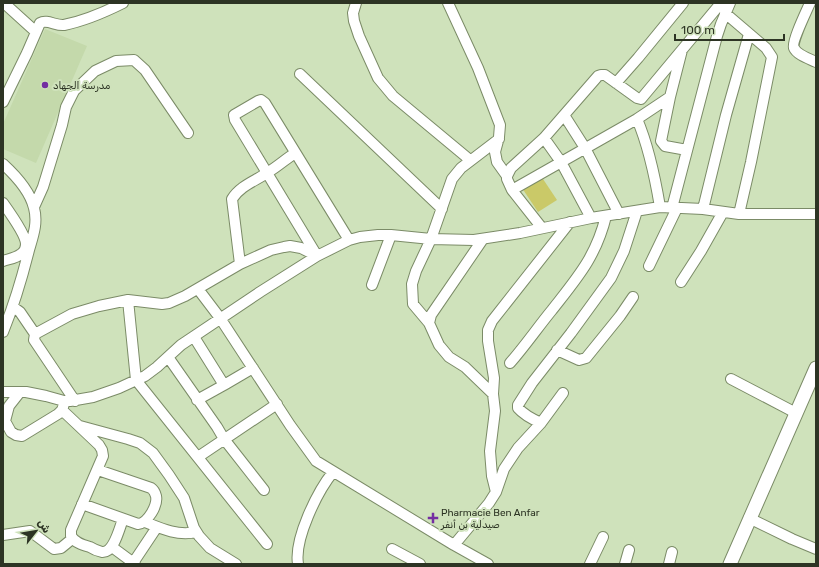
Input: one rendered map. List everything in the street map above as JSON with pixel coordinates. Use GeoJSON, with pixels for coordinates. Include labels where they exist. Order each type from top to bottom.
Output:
{"type":"FeatureCollection","features":[{"type":"Feature","properties":{"kind":"main road"},"geometry":{"type":"LineString","coordinates":[[730,564],[816,368]]}},
{"type":"Feature","properties":{"kind":"street"},"geometry":{"type":"LineString","coordinates":[[4,3],[36,32]]}},
{"type":"Feature","properties":{"kind":"street"},"geometry":{"type":"LineString","coordinates":[[3,102],[27,53],[39,24],[42,21],[60,26],[65,25],[107,11],[123,3]]}},
{"type":"Feature","properties":{"kind":"street"},"geometry":{"type":"LineString","coordinates":[[356,3],[353,13],[354,21],[378,78],[393,96],[470,160]]}},
{"type":"Feature","properties":{"kind":"street"},"geometry":{"type":"LineString","coordinates":[[448,3],[478,68],[500,124],[499,139],[495,152],[497,162],[507,176],[512,190],[542,228]]}},
{"type":"Feature","properties":{"kind":"street"},"geometry":{"type":"LineString","coordinates":[[616,83],[683,3]]}},
{"type":"Feature","properties":{"kind":"street"},"geometry":{"type":"LineString","coordinates":[[507,176],[511,168],[544,138],[599,75],[605,75],[637,98],[641,99],[721,3]]}},
{"type":"Feature","properties":{"kind":"street"},"geometry":{"type":"LineString","coordinates":[[649,266],[675,208],[687,150],[717,36],[730,3]]}},
{"type":"Feature","properties":{"kind":"street"},"geometry":{"type":"LineString","coordinates":[[809,5],[793,46],[798,53],[816,62]]}},
{"type":"Feature","properties":{"kind":"street"},"geometry":{"type":"LineString","coordinates":[[725,13],[766,48],[772,56],[739,214]]}},
{"type":"Feature","properties":{"kind":"street"},"geometry":{"type":"LineString","coordinates":[[704,209],[726,116],[749,34]]}},
{"type":"Feature","properties":{"kind":"street"},"geometry":{"type":"LineString","coordinates":[[683,48],[670,97],[662,143],[665,146],[687,150]]}},
{"type":"Feature","properties":{"kind":"street"},"geometry":{"type":"LineString","coordinates":[[34,207],[47,173],[66,107],[74,91],[95,71],[116,60],[134,60],[145,70],[188,133]]}},
{"type":"Feature","properties":{"kind":"street"},"geometry":{"type":"LineString","coordinates":[[300,74],[442,209]]}},
{"type":"Feature","properties":{"kind":"street"},"geometry":{"type":"LineString","coordinates":[[512,190],[638,119],[670,97]]}},
{"type":"Feature","properties":{"kind":"street"},"geometry":{"type":"LineString","coordinates":[[317,256],[235,120],[234,115],[261,100],[265,103],[348,240]]}},
{"type":"Feature","properties":{"kind":"street"},"geometry":{"type":"LineString","coordinates":[[564,115],[585,148],[619,214]]}},
{"type":"Feature","properties":{"kind":"street"},"geometry":{"type":"LineString","coordinates":[[638,119],[647,145],[656,181],[660,207]]}},
{"type":"Feature","properties":{"kind":"street"},"geometry":{"type":"LineString","coordinates":[[544,138],[561,162],[591,218]]}},
{"type":"Feature","properties":{"kind":"street"},"geometry":{"type":"LineString","coordinates":[[493,394],[465,367],[448,357],[439,345],[429,323],[413,304],[412,284],[421,258],[431,239],[452,178],[470,160],[499,139]]}},
{"type":"Feature","properties":{"kind":"street"},"geometry":{"type":"LineString","coordinates":[[240,264],[232,199],[246,186],[295,153]]}},
{"type":"Feature","properties":{"kind":"street"},"geometry":{"type":"LineString","coordinates":[[3,164],[15,175],[34,207],[36,224],[20,285],[3,332]]}},
{"type":"Feature","properties":{"kind":"street"},"geometry":{"type":"LineString","coordinates":[[3,203],[26,240],[24,250],[19,256],[3,260]]}},
{"type":"Feature","properties":{"kind":"street"},"geometry":{"type":"LineString","coordinates":[[20,392],[9,406],[5,421],[11,432],[22,436],[58,414],[63,405],[108,392],[136,380],[157,367],[220,318],[317,256],[348,240],[378,235],[391,235],[431,239],[474,240],[591,218],[660,207],[704,209],[739,214],[816,214]]}},
{"type":"Feature","properties":{"kind":"street"},"geometry":{"type":"LineString","coordinates":[[541,423],[523,413],[517,406],[532,383],[571,333],[616,270],[637,211]]}},
{"type":"Feature","properties":{"kind":"street"},"geometry":{"type":"LineString","coordinates":[[681,282],[707,241],[723,212]]}},
{"type":"Feature","properties":{"kind":"street"},"geometry":{"type":"LineString","coordinates":[[510,363],[586,265],[599,241],[606,216]]}},
{"type":"Feature","properties":{"kind":"street"},"geometry":{"type":"LineString","coordinates":[[496,492],[492,476],[490,451],[495,411],[493,394],[494,378],[488,341],[488,330],[492,321],[570,222]]}},
{"type":"Feature","properties":{"kind":"street"},"geometry":{"type":"LineString","coordinates":[[372,285],[391,235]]}},
{"type":"Feature","properties":{"kind":"street"},"geometry":{"type":"LineString","coordinates":[[429,323],[431,315],[482,239]]}},
{"type":"Feature","properties":{"kind":"street"},"geometry":{"type":"LineString","coordinates":[[35,334],[72,314],[128,300],[165,304],[175,301],[240,264],[271,250],[290,246],[301,248],[317,256]]}},
{"type":"Feature","properties":{"kind":"street"},"geometry":{"type":"LineString","coordinates":[[198,289],[220,318],[316,461],[488,564]]}},
{"type":"Feature","properties":{"kind":"street"},"geometry":{"type":"LineString","coordinates":[[558,350],[579,360],[584,360],[620,316],[633,297]]}},
{"type":"Feature","properties":{"kind":"street"},"geometry":{"type":"LineString","coordinates":[[128,300],[136,380],[267,544]]}},
{"type":"Feature","properties":{"kind":"street"},"geometry":{"type":"LineString","coordinates":[[13,307],[20,312],[35,334],[34,340],[76,401]]}},
{"type":"Feature","properties":{"kind":"street"},"geometry":{"type":"LineString","coordinates":[[194,337],[224,385]]}},
{"type":"Feature","properties":{"kind":"street"},"geometry":{"type":"LineString","coordinates":[[168,357],[224,439],[264,490]]}},
{"type":"Feature","properties":{"kind":"street"},"geometry":{"type":"LineString","coordinates":[[197,400],[253,368]]}},
{"type":"Feature","properties":{"kind":"street"},"geometry":{"type":"LineString","coordinates":[[731,379],[796,414]]}},
{"type":"Feature","properties":{"kind":"street"},"geometry":{"type":"LineString","coordinates":[[3,392],[20,392],[46,396],[63,405],[78,425],[95,440],[102,450],[103,456],[98,470],[71,530],[72,539]]}},
{"type":"Feature","properties":{"kind":"street"},"geometry":{"type":"LineString","coordinates":[[454,545],[483,511],[496,492],[507,463],[518,448],[541,423],[563,392]]}},
{"type":"Feature","properties":{"kind":"street"},"geometry":{"type":"LineString","coordinates":[[198,457],[277,404]]}},
{"type":"Feature","properties":{"kind":"street"},"geometry":{"type":"LineString","coordinates":[[78,425],[140,443],[153,453],[184,498],[196,532],[210,548],[236,564]]}},
{"type":"Feature","properties":{"kind":"street"},"geometry":{"type":"LineString","coordinates":[[98,470],[154,490],[157,498],[151,513],[145,522]]}},
{"type":"Feature","properties":{"kind":"street"},"geometry":{"type":"LineString","coordinates":[[298,564],[298,544],[301,533],[324,483],[333,472]]}},
{"type":"Feature","properties":{"kind":"street"},"geometry":{"type":"LineString","coordinates":[[82,504],[138,524],[145,522],[178,533],[189,534],[196,532]]}},
{"type":"Feature","properties":{"kind":"street"},"geometry":{"type":"LineString","coordinates":[[750,518],[792,539],[816,548]]}},
{"type":"Feature","properties":{"kind":"street"},"geometry":{"type":"LineString","coordinates":[[72,539],[100,552],[106,551],[112,547],[123,519]]}},
{"type":"Feature","properties":{"kind":"street"},"geometry":{"type":"LineString","coordinates":[[112,547],[134,563],[157,527]]}},
{"type":"Feature","properties":{"kind":"street"},"geometry":{"type":"LineString","coordinates":[[3,535],[30,531],[54,549],[61,548],[72,539]]}},
{"type":"Feature","properties":{"kind":"street"},"geometry":{"type":"LineString","coordinates":[[590,564],[603,536]]}},
{"type":"Feature","properties":{"kind":"street"},"geometry":{"type":"LineString","coordinates":[[392,549],[420,564]]}},
{"type":"Feature","properties":{"kind":"street"},"geometry":{"type":"LineString","coordinates":[[625,564],[629,550]]}},
{"type":"Feature","properties":{"kind":"street"},"geometry":{"type":"LineString","coordinates":[[669,564],[672,552]]}},
{"type":"Feature","properties":{"kind":"shaded area","name":"مدرسة الجهاد"},"geometry":{"type":"Polygon","coordinates":[[[45,29],[87,46],[36,163],[3,149],[3,124],[45,29]]]}},
{"type":"Feature","properties":{"kind":"building"},"geometry":{"type":"Polygon","coordinates":[[[541,176],[557,200],[538,212],[522,188],[541,176]]]}},
{"type":"Feature","properties":{"kind":"place","name":"مدرسة الجهاد"},"geometry":{"type":"Point","coordinates":[45,85]}},
{"type":"Feature","properties":{"kind":"place","name":"Pharmacie Ben Anfar صيدلية بن أنفر"},"geometry":{"type":"Point","coordinates":[433,518]}}]}
